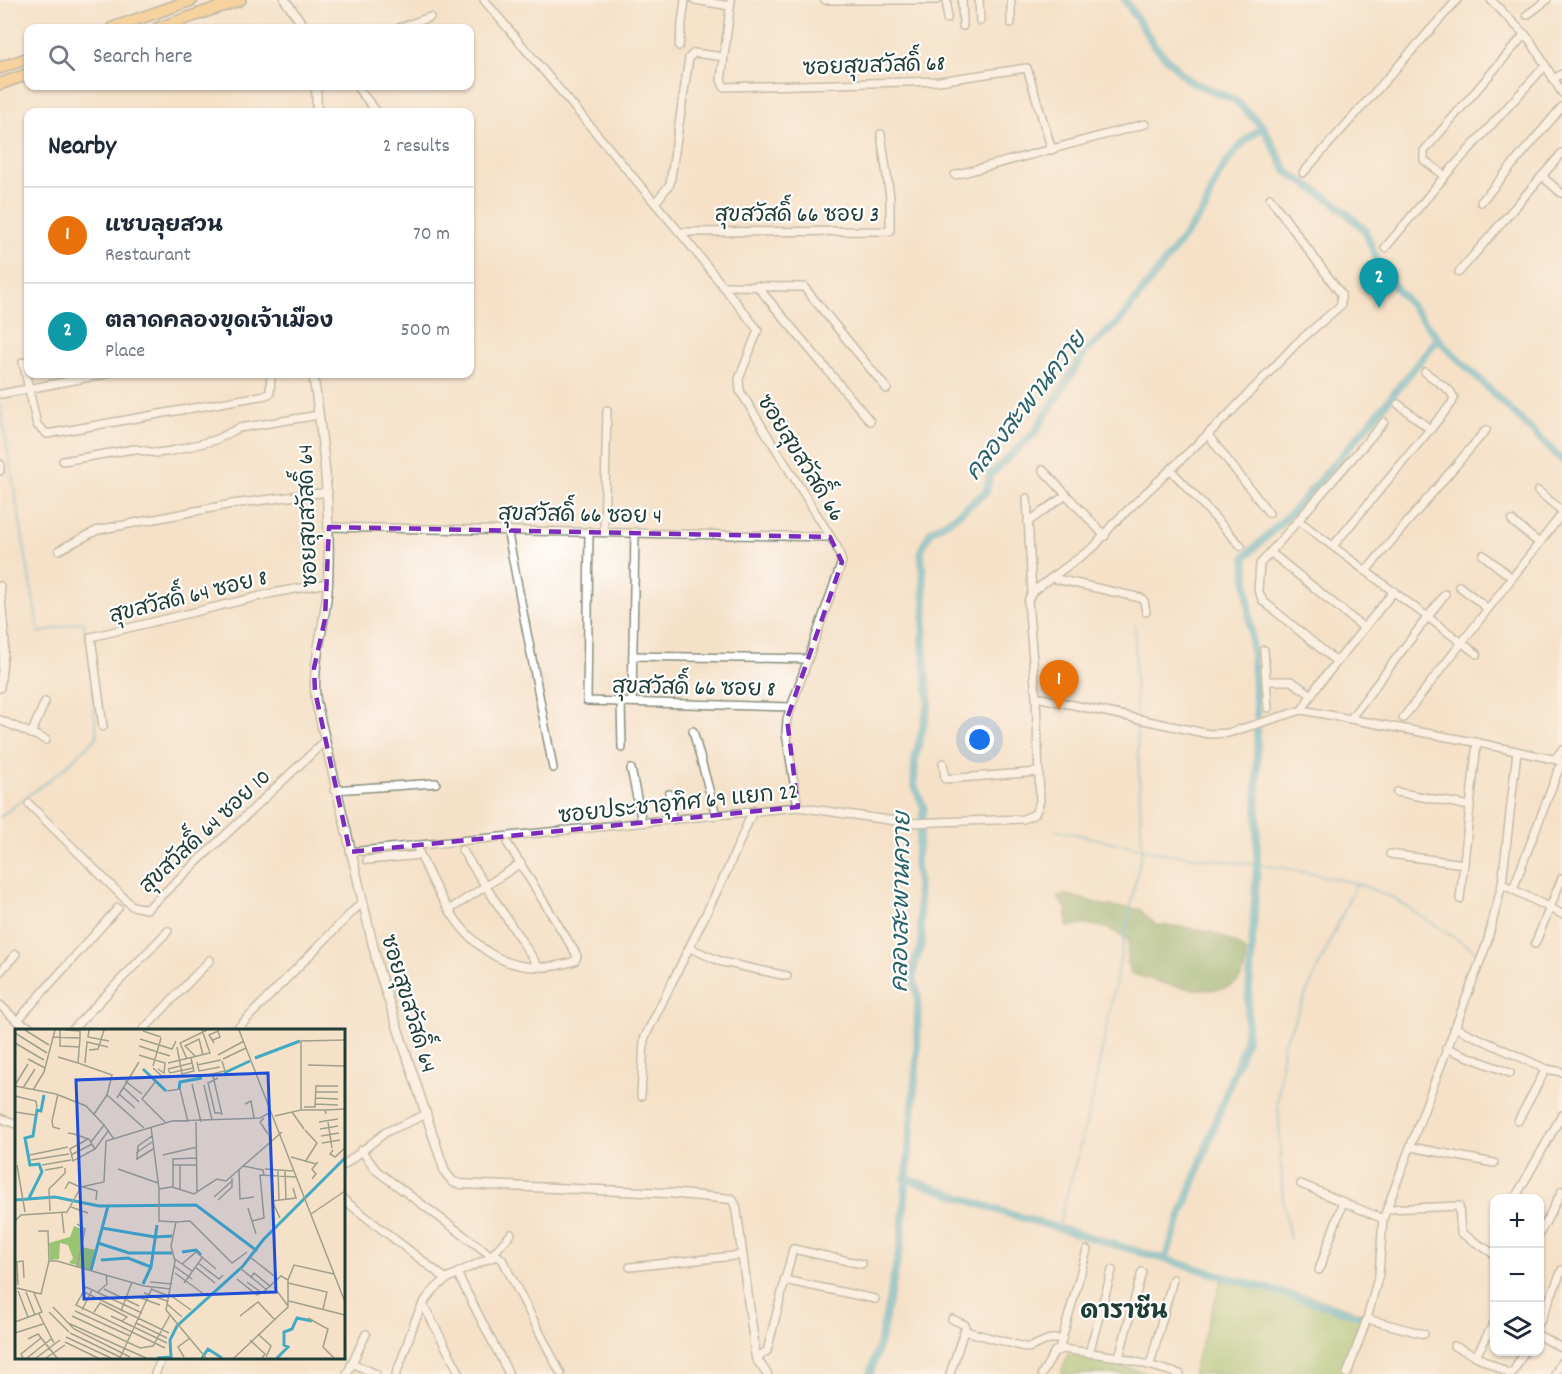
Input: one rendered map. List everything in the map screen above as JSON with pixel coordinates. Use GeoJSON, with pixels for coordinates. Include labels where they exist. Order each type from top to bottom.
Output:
{"type":"FeatureCollection","features":[{"type":"Feature","properties":{"kind":"main road"},"geometry":{"type":"LineString","coordinates":[[123,24],[192,0]]}},
{"type":"Feature","properties":{"kind":"main road"},"geometry":{"type":"LineString","coordinates":[[170,24],[240,0]]}},
{"type":"Feature","properties":{"kind":"main road"},"geometry":{"type":"LineString","coordinates":[[0,68],[24,59]]}},
{"type":"Feature","properties":{"kind":"main road"},"geometry":{"type":"LineString","coordinates":[[0,84],[24,75]]}},
{"type":"Feature","properties":{"kind":"street"},"geometry":{"type":"LineString","coordinates":[[285,0],[302,24]]}},
{"type":"Feature","properties":{"kind":"street","name":"ซอยสุขสวัสดิ์ 66"},"geometry":{"type":"LineString","coordinates":[[484,0],[724,286],[758,330],[740,379],[740,391],[830,537],[842,562],[790,707],[786,733],[798,807]]}},
{"type":"Feature","properties":{"kind":"street"},"geometry":{"type":"LineString","coordinates":[[679,46],[685,0]]}},
{"type":"Feature","properties":{"kind":"street"},"geometry":{"type":"LineString","coordinates":[[695,0],[731,3]]}},
{"type":"Feature","properties":{"kind":"street"},"geometry":{"type":"LineString","coordinates":[[825,0],[937,0]]}},
{"type":"Feature","properties":{"kind":"street"},"geometry":{"type":"LineString","coordinates":[[947,0],[947,19]]}},
{"type":"Feature","properties":{"kind":"street"},"geometry":{"type":"LineString","coordinates":[[962,0],[963,26]]}},
{"type":"Feature","properties":{"kind":"street"},"geometry":{"type":"LineString","coordinates":[[979,0],[980,21]]}},
{"type":"Feature","properties":{"kind":"street"},"geometry":{"type":"LineString","coordinates":[[1011,0],[1011,23]]}},
{"type":"Feature","properties":{"kind":"street"},"geometry":{"type":"LineString","coordinates":[[1303,173],[1457,0]]}},
{"type":"Feature","properties":{"kind":"street"},"geometry":{"type":"LineString","coordinates":[[1491,0],[1525,34],[1562,93]]}},
{"type":"Feature","properties":{"kind":"street"},"geometry":{"type":"LineString","coordinates":[[1527,15],[1547,0]]}},
{"type":"Feature","properties":{"kind":"street","name":"ซอยสุขสวัสดิ์ 68"},"geometry":{"type":"LineString","coordinates":[[731,3],[721,80],[724,87],[939,81],[1027,68],[1052,150]]}},
{"type":"Feature","properties":{"kind":"street"},"geometry":{"type":"LineString","coordinates":[[411,24],[430,18]]}},
{"type":"Feature","properties":{"kind":"street"},"geometry":{"type":"LineString","coordinates":[[1445,176],[1424,160],[1424,151],[1525,34]]}},
{"type":"Feature","properties":{"kind":"street"},"geometry":{"type":"LineString","coordinates":[[655,203],[670,184],[688,58],[694,54],[724,57]]}},
{"type":"Feature","properties":{"kind":"street"},"geometry":{"type":"LineString","coordinates":[[1385,248],[1445,176],[1545,66]]}},
{"type":"Feature","properties":{"kind":"street"},"geometry":{"type":"LineString","coordinates":[[1553,79],[1562,74]]}},
{"type":"Feature","properties":{"kind":"street"},"geometry":{"type":"LineString","coordinates":[[316,90],[317,108]]}},
{"type":"Feature","properties":{"kind":"street"},"geometry":{"type":"LineString","coordinates":[[360,90],[374,108]]}},
{"type":"Feature","properties":{"kind":"street"},"geometry":{"type":"LineString","coordinates":[[1481,202],[1562,107]]}},
{"type":"Feature","properties":{"kind":"street"},"geometry":{"type":"LineString","coordinates":[[955,175],[1145,124]]}},
{"type":"Feature","properties":{"kind":"street","name":"สุขสวัสดิ์ 66 ซอย 3"},"geometry":{"type":"LineString","coordinates":[[679,232],[890,231],[890,197],[880,134]]}},
{"type":"Feature","properties":{"kind":"street"},"geometry":{"type":"LineString","coordinates":[[1459,272],[1562,153]]}},
{"type":"Feature","properties":{"kind":"street"},"geometry":{"type":"LineString","coordinates":[[1542,176],[1561,193]]}},
{"type":"Feature","properties":{"kind":"street"},"geometry":{"type":"LineString","coordinates":[[1032,592],[1095,546],[1113,524],[1208,435],[1297,343],[1341,305],[1341,294],[1270,198]]}},
{"type":"Feature","properties":{"kind":"street"},"geometry":{"type":"LineString","coordinates":[[724,286],[804,287],[887,389]]}},
{"type":"Feature","properties":{"kind":"street"},"geometry":{"type":"LineString","coordinates":[[757,286],[870,421]]}},
{"type":"Feature","properties":{"kind":"street"},"geometry":{"type":"LineString","coordinates":[[23,362],[24,366]]}},
{"type":"Feature","properties":{"kind":"street"},"geometry":{"type":"LineString","coordinates":[[1333,546],[1431,430],[1454,398],[1425,372]]}},
{"type":"Feature","properties":{"kind":"street"},"geometry":{"type":"LineString","coordinates":[[27,378],[37,425],[42,432],[52,434],[266,395],[272,388],[271,378]]}},
{"type":"Feature","properties":{"kind":"street"},"geometry":{"type":"LineString","coordinates":[[1,394],[84,378]]}},
{"type":"Feature","properties":{"kind":"street","name":"ซอยสุขสวัสดิ์ 64"},"geometry":{"type":"LineString","coordinates":[[314,378],[328,492],[329,527],[328,583],[324,626],[314,668],[316,701],[334,790],[379,971],[445,1172],[453,1182],[726,1197],[735,1201],[756,1358],[767,1374]]}},
{"type":"Feature","properties":{"kind":"street"},"geometry":{"type":"LineString","coordinates":[[1398,404],[1431,430]]}},
{"type":"Feature","properties":{"kind":"street"},"geometry":{"type":"LineString","coordinates":[[604,531],[607,410]]}},
{"type":"Feature","properties":{"kind":"street"},"geometry":{"type":"LineString","coordinates":[[63,461],[134,449],[156,453],[172,451],[215,440],[239,428],[319,415]]}},
{"type":"Feature","properties":{"kind":"street"},"geometry":{"type":"LineString","coordinates":[[1337,662],[1263,601],[1258,590],[1260,564],[1384,422]]}},
{"type":"Feature","properties":{"kind":"street"},"geometry":{"type":"LineString","coordinates":[[1366,571],[1486,430]]}},
{"type":"Feature","properties":{"kind":"street"},"geometry":{"type":"LineString","coordinates":[[1208,435],[1269,513]]}},
{"type":"Feature","properties":{"kind":"street"},"geometry":{"type":"LineString","coordinates":[[0,464],[0,471]]}},
{"type":"Feature","properties":{"kind":"street"},"geometry":{"type":"LineString","coordinates":[[1043,470],[1105,536]]}},
{"type":"Feature","properties":{"kind":"street"},"geometry":{"type":"LineString","coordinates":[[1171,470],[1241,546]]}},
{"type":"Feature","properties":{"kind":"street"},"geometry":{"type":"LineString","coordinates":[[59,550],[98,530],[232,504],[328,492]]}},
{"type":"Feature","properties":{"kind":"street"},"geometry":{"type":"LineString","coordinates":[[1403,718],[1562,512],[1538,492]]}},
{"type":"Feature","properties":{"kind":"street"},"geometry":{"type":"LineString","coordinates":[[1028,522],[1066,495]]}},
{"type":"Feature","properties":{"kind":"street","name":"ซอยประชาอุทิศ 69 แยก 22"},"geometry":{"type":"LineString","coordinates":[[350,852],[798,807],[909,823],[1030,817],[1039,808],[1041,801],[1028,605],[1032,592],[1027,498]]}},
{"type":"Feature","properties":{"kind":"street"},"geometry":{"type":"LineString","coordinates":[[1299,520],[1477,654]]}},
{"type":"Feature","properties":{"kind":"street"},"geometry":{"type":"LineString","coordinates":[[1512,521],[1539,543]]}},
{"type":"Feature","properties":{"kind":"street","name":"สุขสวัสดิ์ 66 ซอย 4"},"geometry":{"type":"LineString","coordinates":[[329,527],[830,537]]}},
{"type":"Feature","properties":{"kind":"street"},"geometry":{"type":"LineString","coordinates":[[507,529],[553,768]]}},
{"type":"Feature","properties":{"kind":"street","name":"สุขสวัสดิ์ 66 ซอย 8"},"geometry":{"type":"LineString","coordinates":[[589,531],[585,697],[592,702],[790,707]]}},
{"type":"Feature","properties":{"kind":"street"},"geometry":{"type":"LineString","coordinates":[[632,702],[635,532]]}},
{"type":"Feature","properties":{"kind":"street"},"geometry":{"type":"LineString","coordinates":[[1270,552],[1364,628]]}},
{"type":"Feature","properties":{"kind":"street"},"geometry":{"type":"LineString","coordinates":[[1483,555],[1511,577]]}},
{"type":"Feature","properties":{"kind":"street"},"geometry":{"type":"LineString","coordinates":[[1052,578],[1141,598],[1144,601],[1146,612]]}},
{"type":"Feature","properties":{"kind":"street","name":"สุขสวัสดิ์ 64 ซอย 8"},"geometry":{"type":"LineString","coordinates":[[102,727],[91,637],[273,593],[328,583]]}},
{"type":"Feature","properties":{"kind":"street"},"geometry":{"type":"LineString","coordinates":[[0,586],[2,604],[0,688]]}},
{"type":"Feature","properties":{"kind":"street"},"geometry":{"type":"LineString","coordinates":[[1459,586],[1487,608]]}},
{"type":"Feature","properties":{"kind":"street"},"geometry":{"type":"LineString","coordinates":[[1302,710],[1394,591]]}},
{"type":"Feature","properties":{"kind":"street"},"geometry":{"type":"LineString","coordinates":[[1351,718],[1445,594]]}},
{"type":"Feature","properties":{"kind":"street"},"geometry":{"type":"LineString","coordinates":[[1264,650],[1268,708]]}},
{"type":"Feature","properties":{"kind":"street"},"geometry":{"type":"LineString","coordinates":[[633,656],[807,659]]}},
{"type":"Feature","properties":{"kind":"street"},"geometry":{"type":"LineString","coordinates":[[1266,681],[1291,681],[1312,695]]}},
{"type":"Feature","properties":{"kind":"street"},"geometry":{"type":"LineString","coordinates":[[1035,697],[1209,734],[1228,733],[1302,710],[1477,742],[1560,761]]}},
{"type":"Feature","properties":{"kind":"street"},"geometry":{"type":"LineString","coordinates":[[31,734],[45,702]]}},
{"type":"Feature","properties":{"kind":"street"},"geometry":{"type":"LineString","coordinates":[[621,702],[622,748]]}},
{"type":"Feature","properties":{"kind":"street"},"geometry":{"type":"LineString","coordinates":[[0,720],[46,740]]}},
{"type":"Feature","properties":{"kind":"street"},"geometry":{"type":"LineString","coordinates":[[693,731],[716,815]]}},
{"type":"Feature","properties":{"kind":"street","name":"สุขสวัสดิ์ 64 ซอย 10"},"geometry":{"type":"LineString","coordinates":[[29,804],[132,906],[147,909],[325,741]]}},
{"type":"Feature","properties":{"kind":"street"},"geometry":{"type":"LineString","coordinates":[[1460,899],[1477,742]]}},
{"type":"Feature","properties":{"kind":"street"},"geometry":{"type":"LineString","coordinates":[[1513,889],[1562,750]]}},
{"type":"Feature","properties":{"kind":"street"},"geometry":{"type":"LineString","coordinates":[[1347,1374],[1367,1319],[1379,1274],[1383,1220],[1487,943],[1502,884],[1517,751]]}},
{"type":"Feature","properties":{"kind":"street"},"geometry":{"type":"LineString","coordinates":[[943,763],[945,779],[1039,772]]}},
{"type":"Feature","properties":{"kind":"street"},"geometry":{"type":"LineString","coordinates":[[631,769],[642,822]]}},
{"type":"Feature","properties":{"kind":"street"},"geometry":{"type":"LineString","coordinates":[[334,790],[436,783]]}},
{"type":"Feature","properties":{"kind":"street"},"geometry":{"type":"LineString","coordinates":[[1397,792],[1470,807]]}},
{"type":"Feature","properties":{"kind":"street"},"geometry":{"type":"LineString","coordinates":[[669,794],[672,820]]}},
{"type":"Feature","properties":{"kind":"street"},"geometry":{"type":"LineString","coordinates":[[641,1096],[644,1039],[690,948],[752,813]]}},
{"type":"Feature","properties":{"kind":"street"},"geometry":{"type":"LineString","coordinates":[[416,845],[449,910],[471,940],[496,958],[538,966],[574,962],[578,956],[508,844]]}},
{"type":"Feature","properties":{"kind":"street"},"geometry":{"type":"LineString","coordinates":[[462,849],[538,966]]}},
{"type":"Feature","properties":{"kind":"street"},"geometry":{"type":"LineString","coordinates":[[1390,854],[1464,864]]}},
{"type":"Feature","properties":{"kind":"street"},"geometry":{"type":"LineString","coordinates":[[367,860],[420,855]]}},
{"type":"Feature","properties":{"kind":"street"},"geometry":{"type":"LineString","coordinates":[[449,910],[521,863]]}},
{"type":"Feature","properties":{"kind":"street"},"geometry":{"type":"LineString","coordinates":[[1535,944],[1562,878]]}},
{"type":"Feature","properties":{"kind":"street"},"geometry":{"type":"LineString","coordinates":[[1502,884],[1562,914]]}},
{"type":"Feature","properties":{"kind":"street"},"geometry":{"type":"LineString","coordinates":[[237,1029],[361,903]]}},
{"type":"Feature","properties":{"kind":"street"},"geometry":{"type":"LineString","coordinates":[[17,1021],[118,908]]}},
{"type":"Feature","properties":{"kind":"street"},"geometry":{"type":"LineString","coordinates":[[73,1029],[168,931]]}},
{"type":"Feature","properties":{"kind":"street"},"geometry":{"type":"LineString","coordinates":[[690,948],[722,962],[787,976]]}},
{"type":"Feature","properties":{"kind":"street"},"geometry":{"type":"LineString","coordinates":[[0,972],[16,954]]}},
{"type":"Feature","properties":{"kind":"street"},"geometry":{"type":"LineString","coordinates":[[144,1029],[210,960]]}},
{"type":"Feature","properties":{"kind":"street"},"geometry":{"type":"LineString","coordinates":[[0,1005],[17,1021],[34,1029]]}},
{"type":"Feature","properties":{"kind":"street"},"geometry":{"type":"LineString","coordinates":[[1454,1027],[1546,1069],[1562,1072]]}},
{"type":"Feature","properties":{"kind":"street"},"geometry":{"type":"LineString","coordinates":[[1446,1048],[1509,1073]]}},
{"type":"Feature","properties":{"kind":"street"},"geometry":{"type":"LineString","coordinates":[[1518,1120],[1546,1069]]}},
{"type":"Feature","properties":{"kind":"street"},"geometry":{"type":"LineString","coordinates":[[345,1164],[361,1150],[393,1129],[427,1114]]}},
{"type":"Feature","properties":{"kind":"street"},"geometry":{"type":"LineString","coordinates":[[1517,1194],[1562,1115]]}},
{"type":"Feature","properties":{"kind":"street"},"geometry":{"type":"LineString","coordinates":[[0,1118],[15,1124]]}},
{"type":"Feature","properties":{"kind":"street"},"geometry":{"type":"LineString","coordinates":[[1411,1147],[1494,1163]]}},
{"type":"Feature","properties":{"kind":"street"},"geometry":{"type":"LineString","coordinates":[[361,1150],[378,1171],[492,1257],[502,1258],[561,1374]]}},
{"type":"Feature","properties":{"kind":"street"},"geometry":{"type":"LineString","coordinates":[[1301,1184],[1383,1220]]}},
{"type":"Feature","properties":{"kind":"street"},"geometry":{"type":"LineString","coordinates":[[1544,1224],[1562,1191]]}},
{"type":"Feature","properties":{"kind":"street"},"geometry":{"type":"LineString","coordinates":[[345,1201],[446,1279]]}},
{"type":"Feature","properties":{"kind":"street"},"geometry":{"type":"LineString","coordinates":[[1319,1270],[1343,1202]]}},
{"type":"Feature","properties":{"kind":"street"},"geometry":{"type":"LineString","coordinates":[[1388,1209],[1460,1206],[1461,1233],[1490,1251]]}},
{"type":"Feature","properties":{"kind":"street"},"geometry":{"type":"LineString","coordinates":[[396,1374],[423,1304],[431,1291],[457,1272],[492,1257],[511,1234]]}},
{"type":"Feature","properties":{"kind":"street"},"geometry":{"type":"LineString","coordinates":[[756,1358],[767,1352],[793,1249],[862,1264]]}},
{"type":"Feature","properties":{"kind":"street"},"geometry":{"type":"LineString","coordinates":[[1042,1374],[1059,1350],[1087,1250]]}},
{"type":"Feature","properties":{"kind":"street"},"geometry":{"type":"LineString","coordinates":[[630,1268],[743,1255]]}},
{"type":"Feature","properties":{"kind":"street"},"geometry":{"type":"LineString","coordinates":[[1089,1353],[1112,1270]]}},
{"type":"Feature","properties":{"kind":"street"},"geometry":{"type":"LineString","coordinates":[[1544,1311],[1562,1270]]}},
{"type":"Feature","properties":{"kind":"street"},"geometry":{"type":"LineString","coordinates":[[457,1272],[509,1374]]}},
{"type":"Feature","properties":{"kind":"street"},"geometry":{"type":"LineString","coordinates":[[1119,1357],[1142,1272]]}},
{"type":"Feature","properties":{"kind":"street"},"geometry":{"type":"LineString","coordinates":[[1150,1365],[1173,1279]]}},
{"type":"Feature","properties":{"kind":"street"},"geometry":{"type":"LineString","coordinates":[[784,1280],[875,1299]]}},
{"type":"Feature","properties":{"kind":"street"},"geometry":{"type":"LineString","coordinates":[[423,1304],[460,1374]]}},
{"type":"Feature","properties":{"kind":"street"},"geometry":{"type":"LineString","coordinates":[[950,1374],[965,1331],[965,1325],[952,1319]]}},
{"type":"Feature","properties":{"kind":"street"},"geometry":{"type":"LineString","coordinates":[[1367,1319],[1424,1334]]}},
{"type":"Feature","properties":{"kind":"street"},"geometry":{"type":"LineString","coordinates":[[1476,1356],[1490,1330]]}},
{"type":"Feature","properties":{"kind":"street"},"geometry":{"type":"LineString","coordinates":[[965,1331],[1028,1348],[1050,1339],[1062,1339]]}},
{"type":"Feature","properties":{"kind":"street"},"geometry":{"type":"LineString","coordinates":[[347,1374],[366,1334]]}},
{"type":"Feature","properties":{"kind":"street"},"geometry":{"type":"LineString","coordinates":[[1544,1339],[1562,1348]]}},
{"type":"Feature","properties":{"kind":"street"},"geometry":{"type":"LineString","coordinates":[[1454,1346],[1511,1374],[1522,1356]]}},
{"type":"Feature","properties":{"kind":"street"},"geometry":{"type":"LineString","coordinates":[[1059,1350],[1119,1357],[1180,1374]]}},
{"type":"Feature","properties":{"kind":"street"},"geometry":{"type":"LineString","coordinates":[[155,1374],[162,1359]]}},
{"type":"Feature","properties":{"kind":"street"},"geometry":{"type":"LineString","coordinates":[[1555,1374],[1562,1361]]}},
{"type":"Feature","properties":{"kind":"street"},"geometry":{"type":"LineString","coordinates":[[352,1363],[376,1374]]}},
{"type":"Feature","properties":{"kind":"street"},"geometry":{"type":"LineString","coordinates":[[1488,1374],[1493,1365]]}},
{"type":"Feature","properties":{"kind":"highlighted area"},"geometry":{"type":"Polygon","coordinates":[[[329,527],[830,537],[842,562],[787,719],[798,807],[350,852],[315,691],[314,668],[325,619],[329,527]]]}},
{"type":"Feature","properties":{"kind":"green space"},"geometry":{"type":"Polygon","coordinates":[[[1067,895],[1107,906],[1139,909],[1156,925],[1192,928],[1227,939],[1246,952],[1242,976],[1236,983],[1226,988],[1213,990],[1168,984],[1130,973],[1127,960],[1128,940],[1114,931],[1099,926],[1067,927],[1067,910],[1057,897],[1067,895]]]}},
{"type":"Feature","properties":{"kind":"green space"},"geometry":{"type":"Polygon","coordinates":[[[1221,1281],[1309,1296],[1363,1313],[1341,1374],[1192,1374],[1221,1281]]]}},
{"type":"Feature","properties":{"kind":"green space"},"geometry":{"type":"Polygon","coordinates":[[[1068,1354],[1153,1374],[1061,1374],[1068,1354]]]}},
{"type":"Feature","properties":{"kind":"waterway"},"geometry":{"type":"LineString","coordinates":[[1125,0],[1154,45],[1189,81],[1235,100],[1263,127],[1287,172],[1334,202],[1365,230],[1381,270],[1444,345],[1562,460]]}},
{"type":"Feature","properties":{"kind":"waterway","name":"คลองสะพานควาย"},"geometry":{"type":"LineString","coordinates":[[870,1374],[881,1338],[901,1243],[917,1057],[918,996],[913,978],[915,962],[922,943],[916,860],[924,808],[914,785],[915,759],[929,702],[923,645],[925,602],[921,550],[931,531],[950,520],[986,492],[990,475],[1034,433],[1087,350],[1119,322],[1205,209],[1219,174],[1234,152],[1263,127]]}},
{"type":"Feature","properties":{"kind":"waterway"},"geometry":{"type":"LineString","coordinates":[[1257,716],[1245,557],[1295,509],[1375,417],[1438,338]]}},
{"type":"Feature","properties":{"kind":"waterway"},"geometry":{"type":"LineString","coordinates":[[0,405],[39,633],[83,621],[89,647],[97,737],[61,771],[0,817]]}},
{"type":"Feature","properties":{"kind":"waterway"},"geometry":{"type":"LineString","coordinates":[[1135,625],[1136,713]]}},
{"type":"Feature","properties":{"kind":"waterway"},"geometry":{"type":"LineString","coordinates":[[1058,1228],[1092,1101],[1142,849],[1137,726]]}},
{"type":"Feature","properties":{"kind":"waterway"},"geometry":{"type":"LineString","coordinates":[[1165,1259],[1246,1040],[1257,865],[1257,730]]}},
{"type":"Feature","properties":{"kind":"waterway"},"geometry":{"type":"LineString","coordinates":[[1056,830],[1162,853],[1284,868],[1356,883],[1393,898],[1477,952]]}},
{"type":"Feature","properties":{"kind":"waterway"},"geometry":{"type":"LineString","coordinates":[[1290,1239],[1283,1202],[1278,1100],[1283,1045],[1356,884]]}},
{"type":"Feature","properties":{"kind":"waterway"},"geometry":{"type":"LineString","coordinates":[[905,1178],[1006,1213],[1357,1315]]}},
{"type":"Feature","properties":{"kind":"place","name":"ตลาดคลองขุดเจ้าเมือง"},"geometry":{"type":"Point","coordinates":[1379,308]}},
{"type":"Feature","properties":{"kind":"place","name":"แซบลุยสวน"},"geometry":{"type":"Point","coordinates":[1059,710]}},
{"type":"Feature","properties":{"kind":"district","name":"ดาราซีน"},"geometry":{"type":"Point","coordinates":[1124,1310]}}]}
